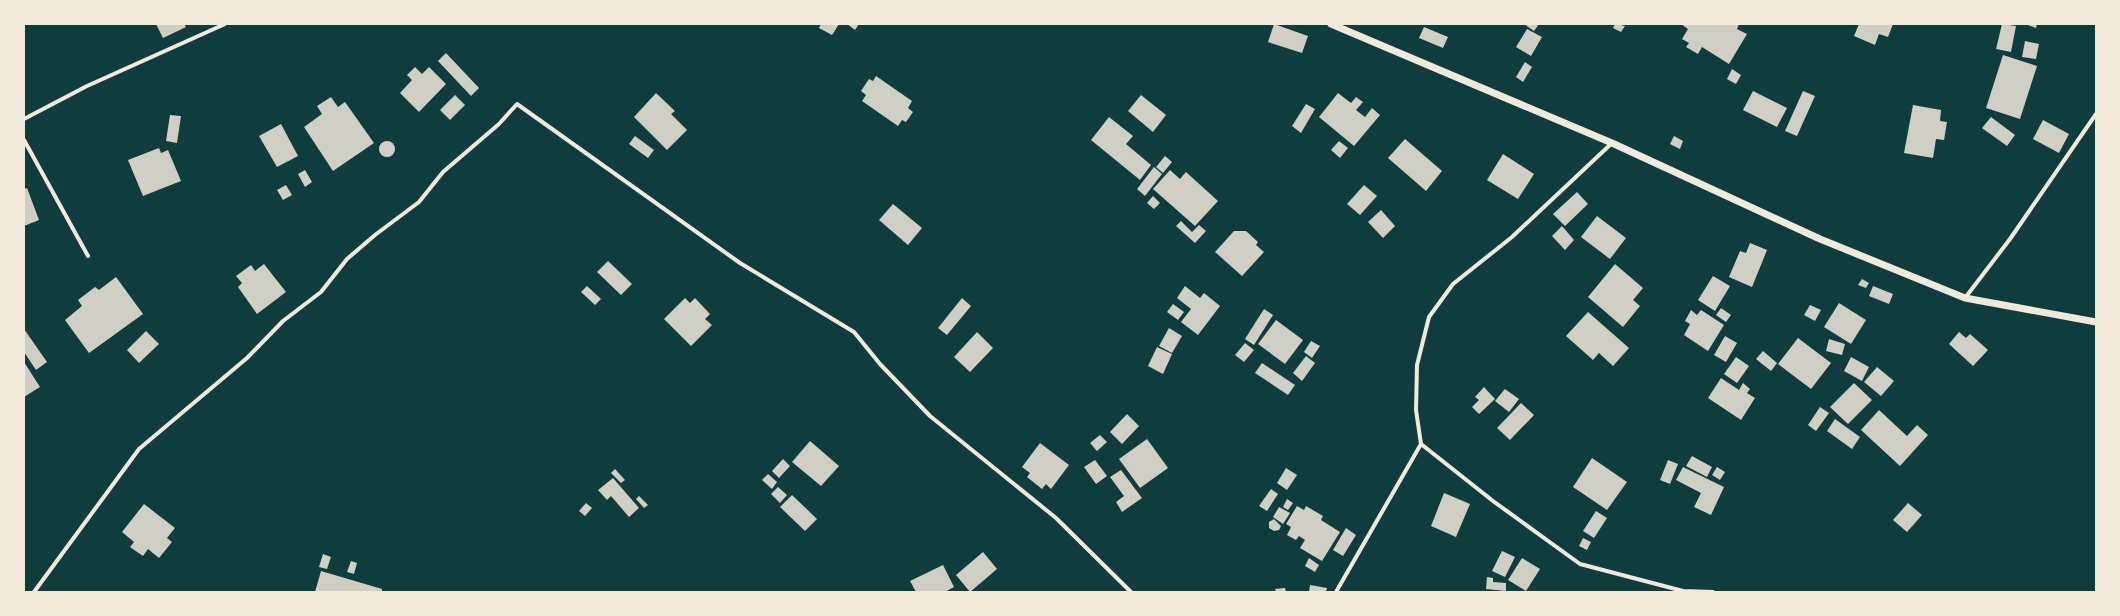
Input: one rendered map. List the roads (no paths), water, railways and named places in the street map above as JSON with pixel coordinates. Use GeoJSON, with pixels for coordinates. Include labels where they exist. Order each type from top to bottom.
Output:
{"type":"FeatureCollection","features":[{"type":"Feature","properties":{"kind":"street"},"geometry":{"type":"LineString","coordinates":[[24,119],[87,86],[225,24]]}},
{"type":"Feature","properties":{"kind":"street"},"geometry":{"type":"LineString","coordinates":[[1331,24],[1612,143],[1820,239],[1965,298],[2096,322]]}},
{"type":"Feature","properties":{"kind":"street"},"geometry":{"type":"LineString","coordinates":[[34,592],[140,448],[247,358],[283,321],[321,292],[347,259],[375,235],[419,202],[443,172],[499,124],[517,104],[740,263],[854,332],[880,364],[930,416],[1056,518],[1131,592]]}},
{"type":"Feature","properties":{"kind":"street"},"geometry":{"type":"LineString","coordinates":[[1965,298],[2010,238],[2096,114]]}},
{"type":"Feature","properties":{"kind":"street"},"geometry":{"type":"LineString","coordinates":[[24,140],[88,256]]}},
{"type":"Feature","properties":{"kind":"street"},"geometry":{"type":"LineString","coordinates":[[1336,592],[1421,444],[1416,410],[1417,365],[1429,317],[1453,284],[1512,237],[1612,143]]}},
{"type":"Feature","properties":{"kind":"street"},"geometry":{"type":"LineString","coordinates":[[1421,444],[1493,501],[1580,564],[1683,591],[1713,592]]}}]}
